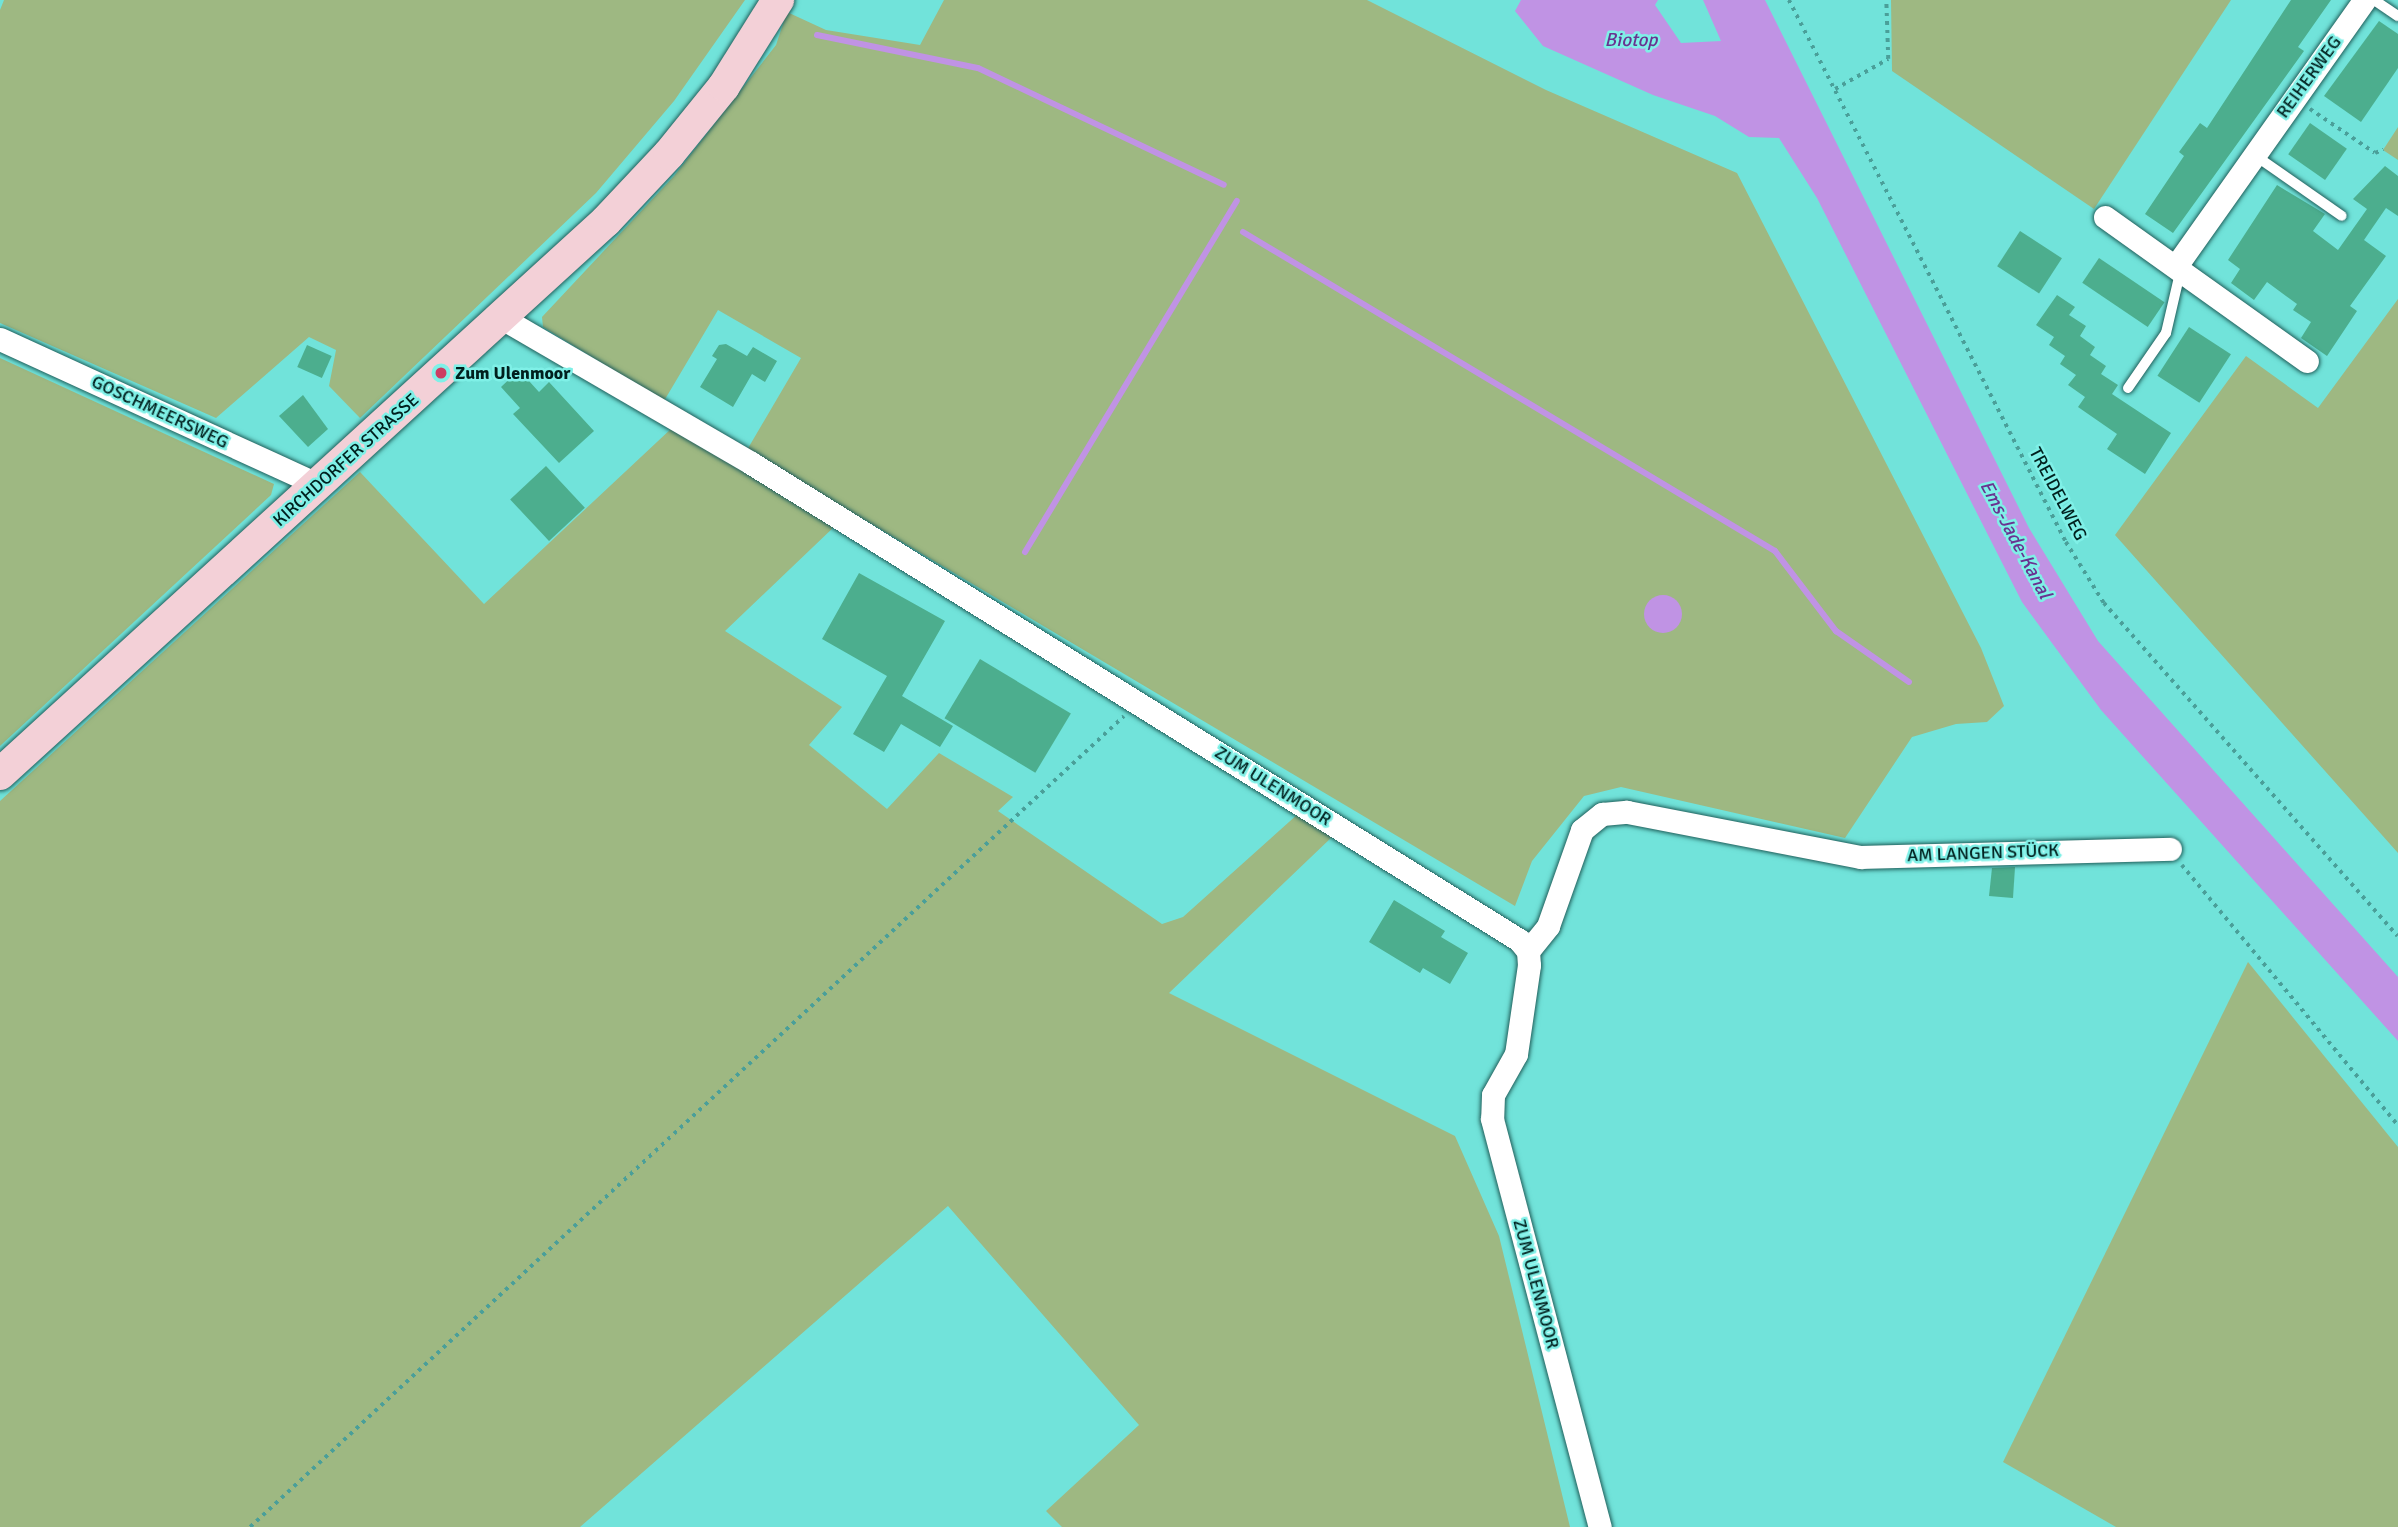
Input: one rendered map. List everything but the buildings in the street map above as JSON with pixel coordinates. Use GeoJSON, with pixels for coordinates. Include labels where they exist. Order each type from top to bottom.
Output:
{"type":"FeatureCollection","features":[{"type":"Feature","properties":{"kind":"street","name":"KIRCHDORFER STRASSE"},"geometry":{"type":"LineString","coordinates":[[0,774],[502,318],[606,220],[669,154],[724,86],[778,0]]}},
{"type":"Feature","properties":{"kind":"street","name":"REIHERWEG"},"geometry":{"type":"LineString","coordinates":[[2178,269],[2253,154],[2364,0]]}},
{"type":"Feature","properties":{"kind":"street"},"geometry":{"type":"LineString","coordinates":[[2105,217],[2307,361]]}},
{"type":"Feature","properties":{"kind":"street","name":"ZUM ULENMOOR"},"geometry":{"type":"LineString","coordinates":[[502,318],[763,470],[1504,927],[1528,951],[1516,1054],[1493,1095],[1492,1119],[1600,1527]]}},
{"type":"Feature","properties":{"kind":"street","name":"GOSCHMEERSWEG"},"geometry":{"type":"LineString","coordinates":[[0,339],[319,485]]}},
{"type":"Feature","properties":{"kind":"street","name":"AM LANGEN STÜCK"},"geometry":{"type":"LineString","coordinates":[[1528,951],[1548,926],[1582,830],[1602,814],[1627,812],[1861,857],[2170,849]]}},
{"type":"Feature","properties":{"kind":"lane"},"geometry":{"type":"LineString","coordinates":[[2374,0],[2398,16]]}},
{"type":"Feature","properties":{"kind":"lane"},"geometry":{"type":"LineString","coordinates":[[2253,154],[2342,216]]}},
{"type":"Feature","properties":{"kind":"lane","name":"REIHERWEG"},"geometry":{"type":"LineString","coordinates":[[2128,388],[2166,333],[2178,269]]}},
{"type":"Feature","properties":{"kind":"path","name":"TREIDELWEG"},"geometry":{"type":"LineString","coordinates":[[1789,0],[2066,541],[2104,603],[2398,936]]}},
{"type":"Feature","properties":{"kind":"path"},"geometry":{"type":"LineString","coordinates":[[1834,90],[1888,60],[1886,0]]}},
{"type":"Feature","properties":{"kind":"path"},"geometry":{"type":"LineString","coordinates":[[2294,97],[2375,153],[2383,150]]}},
{"type":"Feature","properties":{"kind":"path"},"geometry":{"type":"LineString","coordinates":[[250,1527],[1138,703]]}},
{"type":"Feature","properties":{"kind":"path"},"geometry":{"type":"LineString","coordinates":[[2170,849],[2398,1125]]}},
{"type":"Feature","properties":{"kind":"green space"},"geometry":{"type":"Polygon","coordinates":[[[4,0],[745,0],[674,101],[596,193],[360,418],[329,386],[336,350],[309,337],[216,418],[0,323],[0,10],[4,0]]]}},
{"type":"Feature","properties":{"kind":"green space"},"geometry":{"type":"Polygon","coordinates":[[[944,0],[1367,0],[1546,90],[1737,173],[1981,648],[2004,706],[1987,722],[1956,724],[1912,737],[1845,838],[1621,787],[1584,796],[1532,861],[1515,906],[747,450],[801,358],[718,310],[664,401],[543,327],[542,317],[674,176],[776,45],[787,12],[826,30],[920,45],[944,0]]]}},
{"type":"Feature","properties":{"kind":"green space"},"geometry":{"type":"Polygon","coordinates":[[[1891,0],[2231,0],[2094,209],[1892,71],[1891,0]]]}},
{"type":"Feature","properties":{"kind":"green space"},"geometry":{"type":"Polygon","coordinates":[[[2398,127],[2398,160],[2383,150],[2398,127]]]}},
{"type":"Feature","properties":{"kind":"green space"},"geometry":{"type":"Polygon","coordinates":[[[2398,299],[2398,853],[2115,535],[2246,356],[2318,408],[2398,299]]]}},
{"type":"Feature","properties":{"kind":"green space"},"geometry":{"type":"Polygon","coordinates":[[[0,358],[274,484],[271,495],[0,746],[0,358]]]}},
{"type":"Feature","properties":{"kind":"green space"},"geometry":{"type":"Polygon","coordinates":[[[673,427],[835,526],[725,631],[842,707],[809,745],[887,809],[939,753],[1013,797],[998,811],[1162,924],[1183,917],[1299,813],[1332,837],[1169,993],[1455,1136],[1499,1236],[1570,1527],[1062,1527],[1046,1511],[1139,1425],[948,1206],[580,1527],[0,1527],[0,801],[360,472],[484,604],[673,427]]]}},
{"type":"Feature","properties":{"kind":"green space"},"geometry":{"type":"Polygon","coordinates":[[[2248,962],[2398,1147],[2398,1527],[2116,1527],[2003,1462],[2248,962]]]}},
{"type":"Feature","properties":{"kind":"water"},"geometry":{"type":"Polygon","coordinates":[[[1521,0],[1658,0],[1655,5],[1681,43],[1721,41],[1703,0],[1765,0],[2029,528],[2098,641],[2398,977],[2398,1041],[2101,710],[2022,602],[1817,198],[1779,138],[1749,137],[1715,116],[1653,95],[1543,46],[1515,11],[1521,0]]]}},
{"type":"Feature","properties":{"kind":"water"},"geometry":{"type":"Polygon","coordinates":[[[1663,595],[1677,600],[1682,614],[1677,628],[1663,633],[1649,628],[1644,614],[1649,600],[1663,595]]]}},
{"type":"Feature","properties":{"kind":"waterway"},"geometry":{"type":"LineString","coordinates":[[817,35],[978,68],[1224,185]]}},
{"type":"Feature","properties":{"kind":"waterway"},"geometry":{"type":"LineString","coordinates":[[1025,552],[1237,201]]}},
{"type":"Feature","properties":{"kind":"waterway"},"geometry":{"type":"LineString","coordinates":[[1243,232],[1775,551],[1836,631],[1909,682]]}},
{"type":"Feature","properties":{"kind":"place","name":"Zum Ulenmoor"},"geometry":{"type":"Point","coordinates":[441,373]}},
{"type":"Feature","properties":{"kind":"water label","name":"Biotop"},"geometry":{"type":"Point","coordinates":[1631,41]}},
{"type":"Feature","properties":{"kind":"water label","name":"Ems-Jade-Kanal"},"geometry":{"type":"Point","coordinates":[2015,540]}}]}
